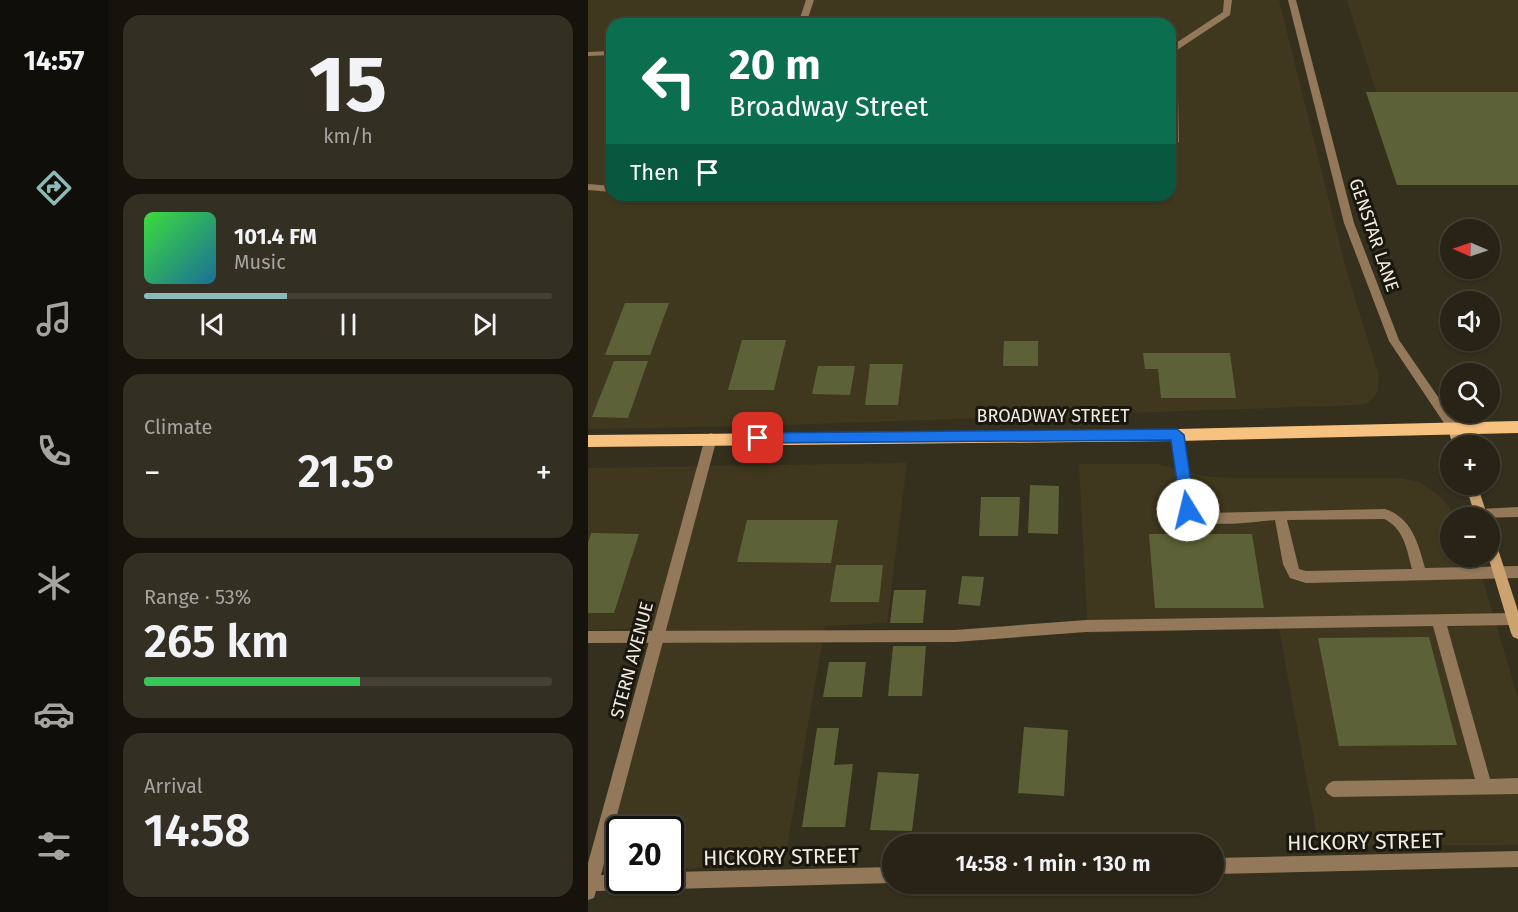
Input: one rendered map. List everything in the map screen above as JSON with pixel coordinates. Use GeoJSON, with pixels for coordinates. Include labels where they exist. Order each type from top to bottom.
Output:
{"type":"FeatureCollection","features":[{"type":"Feature","properties":{"kind":"main road","name":"BROADWAY STREET"},"geometry":{"type":"LineString","coordinates":[[588,441],[1177,435],[1518,427]]}},
{"type":"Feature","properties":{"kind":"main road"},"geometry":{"type":"LineString","coordinates":[[1454,429],[1456,435]]}},
{"type":"Feature","properties":{"kind":"main road"},"geometry":{"type":"LineString","coordinates":[[1497,567],[1516,626]]}},
{"type":"Feature","properties":{"kind":"street"},"geometry":{"type":"LineString","coordinates":[[804,18],[810,0]]}},
{"type":"Feature","properties":{"kind":"street"},"geometry":{"type":"LineString","coordinates":[[1176,47],[1227,14],[1228,0]]}},
{"type":"Feature","properties":{"kind":"street","name":"GENSTAR LANE"},"geometry":{"type":"LineString","coordinates":[[1292,0],[1349,223],[1394,341],[1454,429]]}},
{"type":"Feature","properties":{"kind":"street"},"geometry":{"type":"LineString","coordinates":[[588,54],[606,53]]}},
{"type":"Feature","properties":{"kind":"street"},"geometry":{"type":"LineString","coordinates":[[588,187],[606,188]]}},
{"type":"Feature","properties":{"kind":"street"},"geometry":{"type":"LineString","coordinates":[[1177,435],[1188,510],[1195,515],[1206,518],[1385,514],[1394,517],[1404,525],[1420,575]]}},
{"type":"Feature","properties":{"kind":"street","name":"STERN AVENUE"},"geometry":{"type":"LineString","coordinates":[[589,886],[711,438]]}},
{"type":"Feature","properties":{"kind":"street"},"geometry":{"type":"LineString","coordinates":[[1500,514],[1518,512]]}},
{"type":"Feature","properties":{"kind":"street"},"geometry":{"type":"LineString","coordinates":[[1280,515],[1290,564],[1295,574],[1306,577],[1518,572]]}},
{"type":"Feature","properties":{"kind":"street"},"geometry":{"type":"LineString","coordinates":[[1438,620],[1484,786]]}},
{"type":"Feature","properties":{"kind":"street"},"geometry":{"type":"LineString","coordinates":[[588,637],[955,636],[1086,626],[1438,620],[1516,626]]}},
{"type":"Feature","properties":{"kind":"street"},"geometry":{"type":"LineString","coordinates":[[1333,789],[1518,786]]}},
{"type":"Feature","properties":{"kind":"street","name":"HICKORY STREET"},"geometry":{"type":"LineString","coordinates":[[1224,867],[1518,859]]}},
{"type":"Feature","properties":{"kind":"street","name":"HICKORY STREET"},"geometry":{"type":"LineString","coordinates":[[684,880],[882,875]]}},
{"type":"Feature","properties":{"kind":"street","name":"HICKORY STREET"},"geometry":{"type":"LineString","coordinates":[[589,886],[606,885]]}},
{"type":"Feature","properties":{"kind":"shaded area"},"geometry":{"type":"Polygon","coordinates":[[[588,0],[1279,0],[1347,273],[1379,376],[1377,393],[1368,403],[753,426],[588,429],[588,0]]]}},
{"type":"Feature","properties":{"kind":"shaded area"},"geometry":{"type":"Polygon","coordinates":[[[1347,0],[1518,0],[1518,183],[1406,185],[1347,0]]]}},
{"type":"Feature","properties":{"kind":"shaded area"},"geometry":{"type":"Polygon","coordinates":[[[907,463],[887,623],[825,626],[784,865],[684,869],[684,816],[616,816],[665,628],[588,630],[588,468],[907,463]]]}},
{"type":"Feature","properties":{"kind":"shaded area"},"geometry":{"type":"Polygon","coordinates":[[[1079,464],[1157,464],[1204,476],[1236,478],[1400,478],[1419,482],[1441,497],[1448,507],[1440,507],[1440,567],[1479,567],[1518,698],[1518,845],[1319,846],[1279,629],[1088,633],[1079,464]]]}},
{"type":"Feature","properties":{"kind":"shaded area"},"geometry":{"type":"Polygon","coordinates":[[[606,853],[606,872],[601,872],[606,853]]]}},
{"type":"Feature","properties":{"kind":"building"},"geometry":{"type":"Polygon","coordinates":[[[1366,92],[1518,92],[1518,185],[1397,185],[1366,92]]]}},
{"type":"Feature","properties":{"kind":"building"},"geometry":{"type":"Polygon","coordinates":[[[625,303],[669,303],[650,355],[605,355],[625,303]]]}},
{"type":"Feature","properties":{"kind":"building"},"geometry":{"type":"Polygon","coordinates":[[[742,340],[786,340],[774,390],[728,390],[742,340]]]}},
{"type":"Feature","properties":{"kind":"building"},"geometry":{"type":"Polygon","coordinates":[[[1004,341],[1038,341],[1038,366],[1003,366],[1004,341]]]}},
{"type":"Feature","properties":{"kind":"building"},"geometry":{"type":"Polygon","coordinates":[[[1143,353],[1230,353],[1236,398],[1161,398],[1158,369],[1145,369],[1143,353]]]}},
{"type":"Feature","properties":{"kind":"building"},"geometry":{"type":"Polygon","coordinates":[[[614,361],[648,361],[628,418],[592,417],[614,361]]]}},
{"type":"Feature","properties":{"kind":"building"},"geometry":{"type":"Polygon","coordinates":[[[870,364],[903,364],[898,405],[865,405],[870,364]]]}},
{"type":"Feature","properties":{"kind":"building"},"geometry":{"type":"Polygon","coordinates":[[[818,366],[855,366],[850,395],[812,394],[818,366]]]}},
{"type":"Feature","properties":{"kind":"building"},"geometry":{"type":"Polygon","coordinates":[[[1030,485],[1059,486],[1058,534],[1028,533],[1030,485]]]}},
{"type":"Feature","properties":{"kind":"building"},"geometry":{"type":"Polygon","coordinates":[[[981,497],[1020,497],[1018,536],[979,536],[981,497]]]}},
{"type":"Feature","properties":{"kind":"building"},"geometry":{"type":"Polygon","coordinates":[[[747,520],[838,520],[831,563],[737,562],[747,520]]]}},
{"type":"Feature","properties":{"kind":"building"},"geometry":{"type":"Polygon","coordinates":[[[591,533],[639,534],[614,613],[588,613],[588,543],[591,533]]]}},
{"type":"Feature","properties":{"kind":"building"},"geometry":{"type":"Polygon","coordinates":[[[1149,534],[1252,534],[1264,608],[1155,608],[1149,534]]]}},
{"type":"Feature","properties":{"kind":"building"},"geometry":{"type":"Polygon","coordinates":[[[836,565],[883,565],[879,602],[830,602],[836,565]]]}},
{"type":"Feature","properties":{"kind":"building"},"geometry":{"type":"Polygon","coordinates":[[[962,576],[984,577],[980,606],[958,604],[962,576]]]}},
{"type":"Feature","properties":{"kind":"building"},"geometry":{"type":"Polygon","coordinates":[[[894,590],[926,590],[923,623],[890,623],[894,590]]]}},
{"type":"Feature","properties":{"kind":"building"},"geometry":{"type":"Polygon","coordinates":[[[1429,637],[1457,745],[1339,746],[1318,638],[1429,637]]]}},
{"type":"Feature","properties":{"kind":"building"},"geometry":{"type":"Polygon","coordinates":[[[893,646],[926,646],[922,696],[888,696],[893,646]]]}},
{"type":"Feature","properties":{"kind":"building"},"geometry":{"type":"Polygon","coordinates":[[[829,662],[866,662],[862,697],[823,697],[829,662]]]}},
{"type":"Feature","properties":{"kind":"building"},"geometry":{"type":"Polygon","coordinates":[[[1024,727],[1068,730],[1064,796],[1018,793],[1024,727]]]}},
{"type":"Feature","properties":{"kind":"building"},"geometry":{"type":"Polygon","coordinates":[[[817,728],[839,728],[834,765],[853,764],[845,827],[802,827],[817,728]]]}},
{"type":"Feature","properties":{"kind":"building"},"geometry":{"type":"Polygon","coordinates":[[[878,772],[919,774],[912,831],[870,830],[878,772]]]}},
{"type":"Feature","properties":{"kind":"route"},"geometry":{"type":"LineString","coordinates":[[758,438],[1177,435],[1188,510]]}}]}
